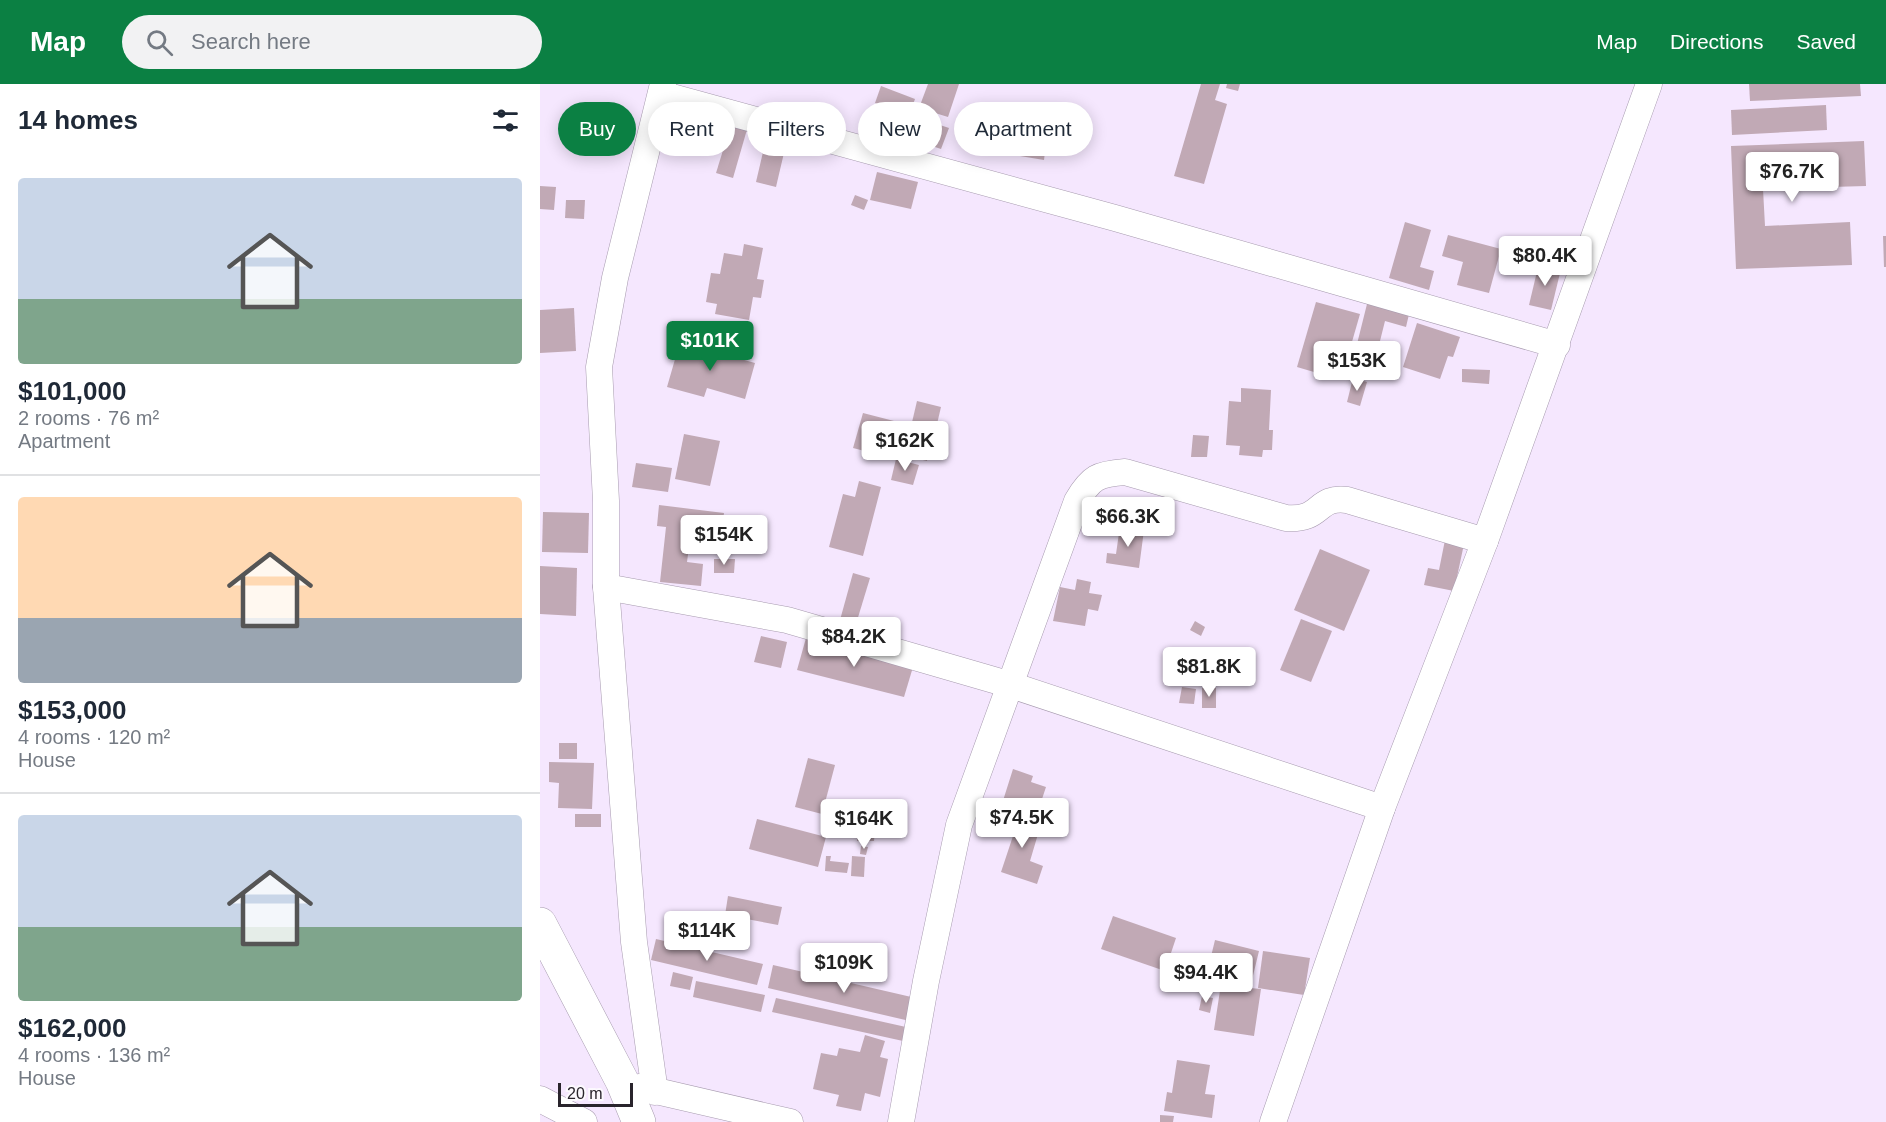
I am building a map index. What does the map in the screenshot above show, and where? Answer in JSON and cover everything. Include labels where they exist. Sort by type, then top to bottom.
[{"type":"street","points":[[1273,1122],[1382,808],[1485,541],[1557,345],[1648,84]]},
{"type":"street","points":[[655,1092],[634,942],[606,587],[606,501],[598,367],[615,278],[662,89],[1557,345]]},
{"type":"street","points":[[901,1122],[926,981],[959,825],[1077,501],[1087,485],[1102,473],[1125,472],[1286,518],[1303,519],[1314,514],[1326,501],[1335,498],[1485,541]]},
{"type":"street","points":[[606,587],[787,620],[1011,685],[1382,808]]},
{"type":"street","points":[[540,924],[622,1081],[639,1122]]},
{"type":"street","points":[[622,1081],[655,1092],[790,1122]]},
{"type":"street","points":[[540,1099],[584,1122]]},
{"type":"building","points":[[928,84],[959,84],[948,117],[942,115],[942,102],[921,102]]},
{"type":"building","points":[[1201,84],[1220,84],[1215,100],[1227,104],[1204,184],[1174,176]]},
{"type":"building","points":[[1227,84],[1240,84],[1238,91],[1226,88]]},
{"type":"building","points":[[1749,84],[1860,84],[1861,96],[1750,101]]},
{"type":"building","points":[[881,86],[915,99],[914,102],[875,102]]},
{"type":"building","points":[[1826,105],[1827,130],[1732,135],[1731,110]]},
{"type":"building","points":[[735,122],[747,126],[733,178],[716,173],[721,156],[735,156]]},
{"type":"building","points":[[942,126],[949,128],[942,146]]},
{"type":"building","points":[[1864,141],[1866,186],[1763,189],[1765,226],[1850,222],[1852,265],[1736,269],[1731,146]]},
{"type":"building","points":[[762,156],[783,156],[776,187],[756,182]]},
{"type":"building","points":[[1020,156],[1045,156],[1044,160]]},
{"type":"building","points":[[877,172],[918,182],[911,209],[870,200]]},
{"type":"building","points":[[540,186],[556,187],[554,210],[540,209]]},
{"type":"building","points":[[855,195],[868,200],[864,210],[851,205]]},
{"type":"building","points":[[566,200],[585,200],[584,219],[565,218]]},
{"type":"building","points":[[1405,222],[1431,230],[1420,267],[1434,271],[1429,290],[1389,278]]},
{"type":"building","points":[[1448,235],[1501,249],[1489,293],[1457,285],[1463,262],[1442,256]]},
{"type":"building","points":[[1883,236],[1886,236],[1886,267],[1884,267]]},
{"type":"building","points":[[744,244],[763,248],[757,279],[764,280],[761,298],[753,297],[749,320],[715,314],[717,304],[706,302],[711,273],[720,274],[724,253],[742,256]]},
{"type":"building","points":[[1539,263],[1561,269],[1551,310],[1529,305]]},
{"type":"building","points":[[1368,300],[1410,310],[1406,327],[1385,321],[1373,369],[1352,364]]},
{"type":"building","points":[[1316,302],[1360,314],[1341,380],[1297,367]]},
{"type":"building","points":[[574,308],[576,351],[540,353],[540,310]]},
{"type":"building","points":[[1417,323],[1460,337],[1453,357],[1448,356],[1440,379],[1403,367]]},
{"type":"building","points":[[680,342],[755,363],[745,399],[707,388],[704,397],[667,387]]},
{"type":"building","points":[[1462,369],[1490,370],[1489,384],[1462,382]]},
{"type":"building","points":[[1353,378],[1367,382],[1360,406],[1347,402]]},
{"type":"building","points":[[1241,388],[1271,390],[1269,430],[1273,430],[1272,450],[1263,450],[1262,457],[1239,455],[1240,446],[1226,445],[1229,401],[1241,402]]},
{"type":"building","points":[[917,401],[941,407],[933,441],[909,435]]},
{"type":"building","points":[[863,413],[894,421],[884,456],[853,448]]},
{"type":"building","points":[[684,434],[720,441],[710,486],[675,479]]},
{"type":"building","points":[[1193,435],[1209,436],[1207,457],[1191,457]]},
{"type":"building","points":[[913,441],[930,445],[927,461],[910,457]]},
{"type":"building","points":[[896,459],[919,465],[913,485],[891,480]]},
{"type":"building","points":[[636,463],[672,468],[668,492],[632,487]]},
{"type":"building","points":[[859,481],[881,487],[863,556],[829,547],[843,494],[855,497]]},
{"type":"building","points":[[659,505],[724,513],[721,535],[691,532],[687,562],[703,564],[701,586],[660,582],[666,527],[657,526]]},
{"type":"building","points":[[1139,505],[1146,505],[1146,523],[1139,523]]},
{"type":"building","points":[[1114,511],[1133,511],[1133,521],[1114,520]]},
{"type":"building","points":[[543,512],[589,513],[588,553],[542,552]]},
{"type":"building","points":[[1120,526],[1144,530],[1139,568],[1106,563],[1107,553],[1116,554]]},
{"type":"building","points":[[1445,540],[1464,544],[1454,591],[1424,585],[1428,568],[1439,570]]},
{"type":"building","points":[[1320,549],[1370,570],[1344,631],[1294,610]]},
{"type":"building","points":[[714,559],[735,559],[734,573],[714,573]]},
{"type":"building","points":[[540,566],[577,568],[576,616],[540,614]]},
{"type":"building","points":[[853,573],[870,578],[856,624],[840,620]]},
{"type":"building","points":[[1077,579],[1091,582],[1089,593],[1102,595],[1098,611],[1088,609],[1085,626],[1053,621],[1060,587],[1075,590]]},
{"type":"building","points":[[1301,619],[1332,631],[1311,682],[1280,670]]},
{"type":"building","points":[[1195,621],[1205,627],[1201,636],[1190,630]]},
{"type":"building","points":[[761,636],[787,642],[781,668],[754,662]]},
{"type":"building","points":[[806,638],[913,667],[904,697],[797,670]]},
{"type":"building","points":[[1189,648],[1204,652],[1196,681],[1181,677]]},
{"type":"building","points":[[1210,649],[1224,652],[1222,664],[1208,662]]},
{"type":"building","points":[[1182,687],[1196,689],[1194,704],[1179,703]]},
{"type":"building","points":[[1202,688],[1216,688],[1216,708],[1202,708]]},
{"type":"building","points":[[559,743],[577,743],[577,759],[559,759]]},
{"type":"building","points":[[808,758],[835,765],[822,814],[795,807]]},
{"type":"building","points":[[549,762],[594,763],[592,809],[558,808],[559,783],[549,782]]},
{"type":"building","points":[[1013,769],[1033,776],[1031,782],[1046,787],[1036,817],[1001,807]]},
{"type":"building","points":[[575,814],[601,814],[601,827],[575,827]]},
{"type":"building","points":[[1008,814],[1041,824],[1030,861],[1043,866],[1037,884],[1001,872],[1013,836],[1002,832]]},
{"type":"building","points":[[757,819],[826,837],[818,867],[749,849]]},
{"type":"building","points":[[858,828],[875,829],[874,841],[857,841]]},
{"type":"building","points":[[861,846],[868,847],[866,855],[860,854]]},
{"type":"building","points":[[826,856],[831,856],[830,861],[849,863],[847,873],[825,871]]},
{"type":"building","points":[[852,856],[865,857],[864,877],[851,876]]},
{"type":"building","points":[[728,896],[782,907],[778,925],[725,915]]},
{"type":"building","points":[[1113,916],[1176,938],[1165,971],[1101,949]]},
{"type":"building","points":[[656,939],[763,964],[757,985],[651,960]]},
{"type":"building","points":[[1215,940],[1259,951],[1250,988],[1261,989],[1254,1036],[1214,1030],[1221,984],[1247,987],[1206,977]]},
{"type":"building","points":[[1263,951],[1310,958],[1304,995],[1258,988]]},
{"type":"building","points":[[773,965],[920,999],[914,1022],[768,988]]},
{"type":"building","points":[[673,972],[693,977],[690,990],[670,986]]},
{"type":"building","points":[[696,981],[765,995],[761,1012],[693,997]]},
{"type":"building","points":[[1202,996],[1213,998],[1210,1013],[1199,1010]]},
{"type":"building","points":[[776,998],[906,1027],[903,1041],[772,1012]]},
{"type":"building","points":[[865,1035],[885,1041],[880,1057],[888,1059],[880,1097],[865,1093],[861,1111],[836,1106],[839,1095],[813,1089],[821,1053],[837,1056],[839,1048],[860,1052]]},
{"type":"building","points":[[1177,1060],[1210,1065],[1205,1094],[1215,1095],[1212,1118],[1164,1111],[1167,1092],[1172,1093]]},
{"type":"building","points":[[1160,1115],[1174,1116],[1173,1122],[1160,1122]]}]
